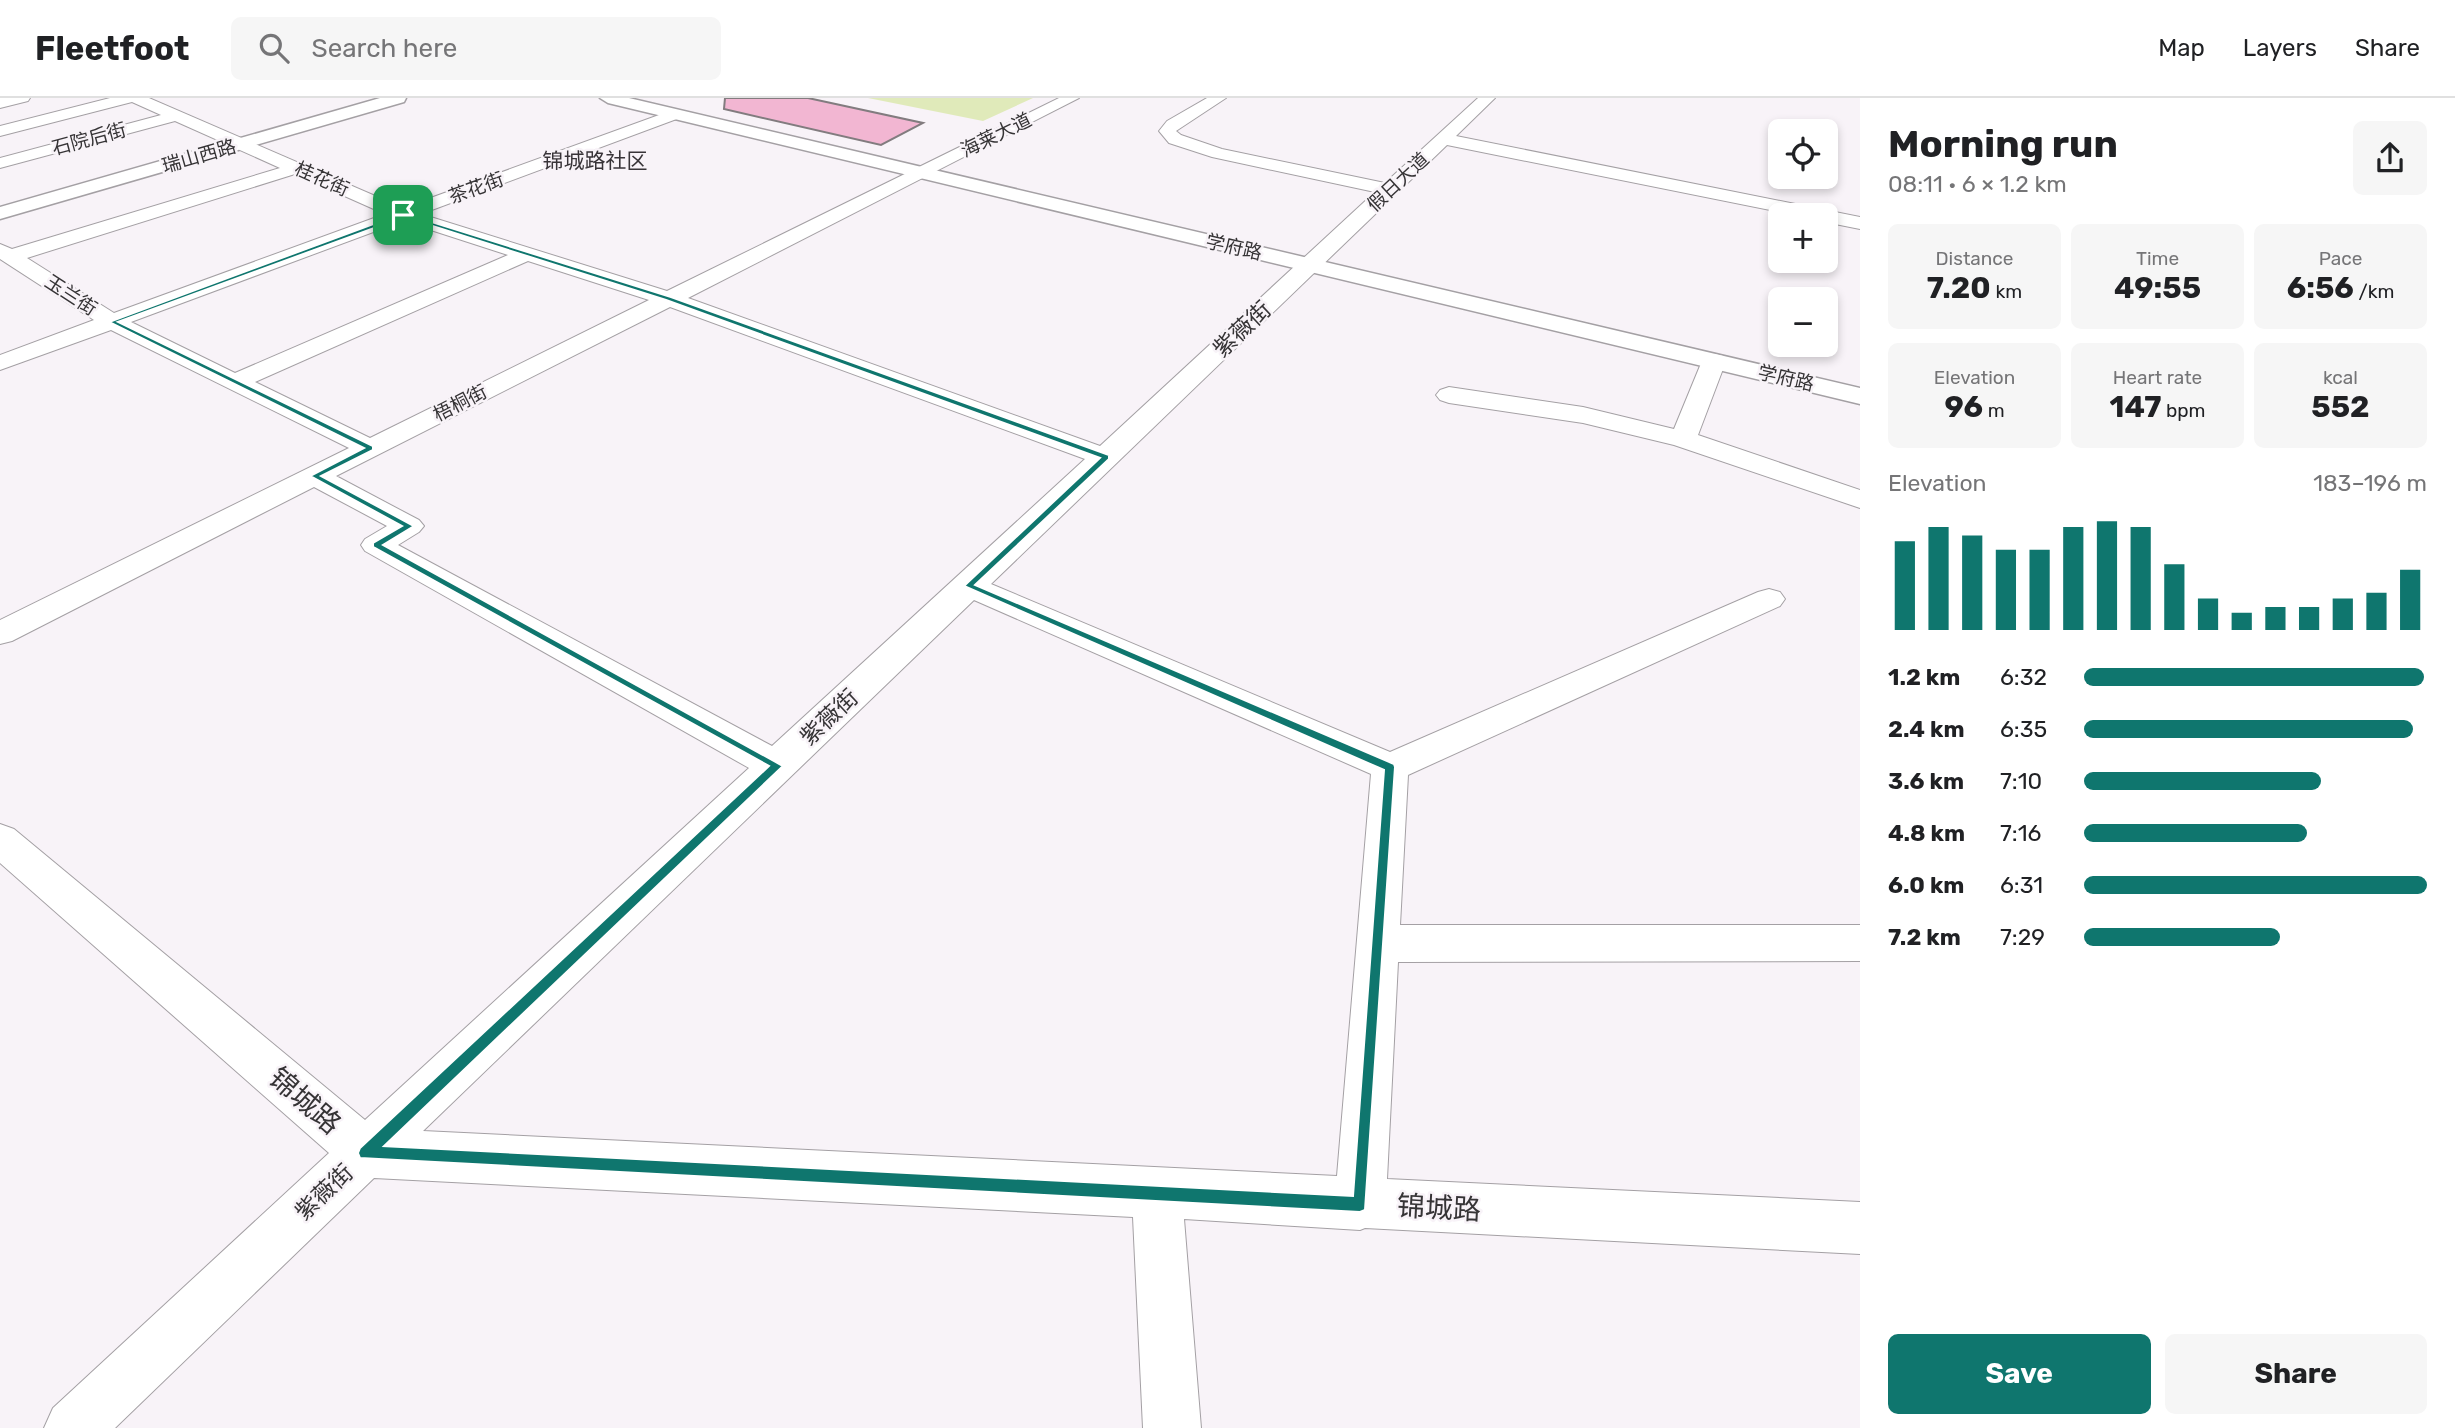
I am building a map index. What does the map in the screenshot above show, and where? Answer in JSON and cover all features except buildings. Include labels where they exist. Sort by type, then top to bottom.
[{"type":"main road","name":"瑞山西路","points":[[0,213],[379,98]]},
{"type":"main road","name":"瑞山西路","points":[[0,206],[398,98]]},
{"type":"main road","name":"学府路","points":[[608,98],[1860,396]]},
{"type":"street","points":[[0,103],[22,98]]},
{"type":"street","points":[[0,131],[129,98]]},
{"type":"street","name":"桂花街","points":[[136,98],[403,215],[669,299],[1106,457]]},
{"type":"street","name":"海莱大道","points":[[920,173],[1071,98]]},
{"type":"street","points":[[1218,98],[1172,125],[1167,131],[1175,139],[1218,153],[1390,190]]},
{"type":"street","name":"假日大道","points":[[1309,265],[1487,98]]},
{"type":"street","name":"茶花街","points":[[0,363],[676,114]]},
{"type":"street","name":"石院后街","points":[[0,163],[178,115]]},
{"type":"street","points":[[1444,139],[1768,204]]},
{"type":"street","points":[[5,253],[297,168]]},
{"type":"street","name":"梧桐街","points":[[0,633],[920,173]]},
{"type":"street","points":[[1838,218],[1860,223]]},
{"type":"street","name":"玉兰街","points":[[5,253],[112,322],[370,448]]},
{"type":"street","points":[[235,382],[529,253]]},
{"type":"street","name":"紫薇街","points":[[73,1428],[1309,265]]},
{"type":"street","points":[[1683,439],[1714,361]]},
{"type":"street","points":[[1449,395],[1583,415],[1683,439],[1860,499]]},
{"type":"street","points":[[314,476],[409,526],[376,545],[777,766]]},
{"type":"street","points":[[969,586],[1390,767],[1769,599]]},
{"type":"street","points":[[0,652],[0,662]]},
{"type":"street","points":[[1360,1205],[1390,767]]},
{"type":"street","name":"锦城路","points":[[0,840],[366,1153],[1157,1195],[1860,1228]]},
{"type":"street","points":[[1377,944],[1860,943]]},
{"type":"street","points":[[1157,1195],[1172,1428]]},
{"type":"green space","points":[[868,98],[1033,98],[983,121]]},
{"type":"district","name":"锦城路社区","points":[[595,160]]},
{"type":"route","points":[[403,215],[669,299],[1106,457],[969,586],[1390,767],[1360,1205],[366,1153],[777,766],[376,545],[409,526],[314,476],[370,448],[112,322],[403,215]]}]
